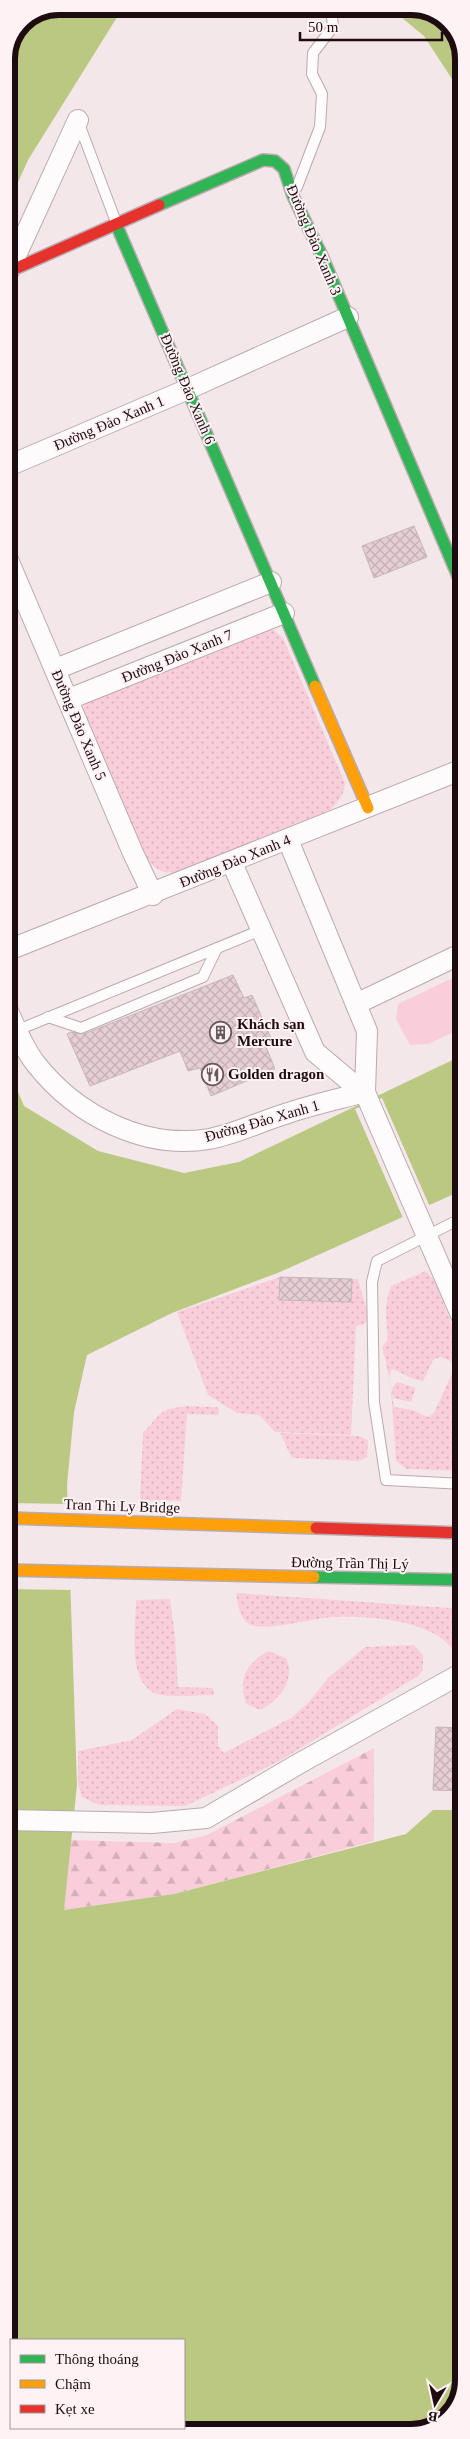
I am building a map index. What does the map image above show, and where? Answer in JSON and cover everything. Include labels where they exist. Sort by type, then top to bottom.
[{"type":"street","name":"Đường Đảo Xanh 6","points":[[15,259],[78,120]]},
{"type":"street","name":"Đường Đảo Xanh 3","points":[[15,271],[116,224],[263,160],[275,161],[284,169],[293,196],[348,317],[455,569]]},
{"type":"street","name":"Đường Đảo Xanh 6","points":[[116,224],[368,808]]},
{"type":"street","name":"Đường Đảo Xanh 1","points":[[15,463],[188,389],[348,317]]},
{"type":"street","name":"Đường Đảo Xanh 5","points":[[15,576],[133,853],[153,895]]},
{"type":"street","points":[[56,669],[271,582]]},
{"type":"street","name":"Đường Đảo Xanh 7","points":[[69,699],[284,613]]},
{"type":"street","name":"Đường Đảo Xanh 4","points":[[15,948],[153,895],[455,772]]},
{"type":"street","points":[[288,840],[367,1031],[367,1097],[455,1302]]},
{"type":"street","points":[[232,863],[315,1052],[367,1097]]},
{"type":"street","points":[[356,1004],[455,957]]},
{"type":"street","name":"Đường Đảo Xanh 1","points":[[15,1024],[35,1063],[61,1091],[77,1104],[112,1125],[147,1136],[187,1140],[208,1139],[248,1129],[285,1114],[367,1097]]},
{"type":"street","name":"Tran Thi Ly Bridge","points":[[15,1518],[237,1524],[455,1533]]},
{"type":"street","name":"Đường Trần Thị Lý","points":[[15,1570],[455,1580]]},
{"type":"street","points":[[15,1820],[152,1823],[206,1818],[300,1763],[455,1677]]},
{"type":"lane","points":[[293,196],[320,127],[322,94],[312,74],[313,53],[333,27],[332,15]]},
{"type":"lane","name":"Đường Đảo Xanh 6","points":[[78,120],[116,224]]},
{"type":"lane","points":[[18,1030],[262,930]]},
{"type":"lane","points":[[48,1018],[81,1028],[203,977],[217,948]]},
{"type":"lane","points":[[455,1222],[377,1261],[372,1282],[374,1402],[386,1480],[455,1484]]},
{"type":"green space","points":[[266,624],[283,638],[345,783],[342,794],[330,810],[177,872],[159,870],[146,857],[82,710],[89,697]]},
{"type":"green space","points":[[455,977],[455,1032],[428,1044],[410,1045],[396,1019],[398,1004]]},
{"type":"green space","points":[[426,1271],[435,1281],[455,1333],[455,1471],[407,1469],[396,1461],[390,1389],[382,1347],[388,1339],[386,1305],[391,1286]],"holes":[[[440,1357],[451,1361],[454,1369],[434,1413],[428,1417],[412,1410],[394,1407],[389,1377],[392,1369],[411,1378],[423,1381],[433,1360]]]},
{"type":"green space","points":[[280,1277],[358,1279],[369,1318],[364,1324],[356,1326],[351,1435],[275,1432],[259,1415],[237,1413],[208,1395],[177,1312]]},
{"type":"green space","points":[[397,1382],[416,1388],[411,1402],[393,1398],[392,1388]]},
{"type":"green space","points":[[186,1406],[217,1407],[219,1410],[218,1415],[187,1414],[181,1501],[140,1500],[143,1433],[160,1414],[168,1409]]},
{"type":"green space","points":[[280,1433],[359,1436],[368,1440],[367,1457],[359,1461],[292,1458]]},
{"type":"green space","points":[[236,1593],[455,1608],[455,1650],[441,1638],[422,1628],[385,1619],[335,1617],[266,1627],[249,1624],[243,1618]]},
{"type":"green space","points":[[170,1599],[175,1636],[178,1687],[213,1688],[214,1695],[173,1696],[157,1694],[144,1685],[139,1675],[134,1636],[136,1600]]},
{"type":"green space","points":[[414,1645],[423,1655],[423,1670],[418,1676],[278,1762],[185,1806],[99,1805],[82,1797],[78,1784],[78,1751],[132,1740],[177,1709],[205,1714],[218,1726],[218,1746],[224,1753],[291,1718],[308,1703],[328,1678],[365,1647]]},
{"type":"green space","points":[[268,1651],[286,1658],[289,1674],[284,1689],[273,1701],[260,1710],[246,1704],[243,1687],[249,1667]]},
{"type":"green space","points":[[374,1748],[374,1841],[174,1894],[64,1910],[70,1840],[174,1843],[207,1835]]},
{"type":"shaded area","points":[[118,15],[28,160],[15,189],[15,59],[18,42],[22,35],[35,22],[50,16]]},
{"type":"shaded area","points":[[399,15],[414,15],[428,18],[446,32],[455,53],[455,84],[424,36]]},
{"type":"shaded area","points":[[455,1059],[455,1194],[280,1272],[172,1313],[87,1355],[74,1412],[67,1485],[77,1785],[64,1910],[174,1894],[406,1834],[433,1810],[455,1810],[455,2380],[452,2397],[444,2409],[438,2415],[417,2424],[185,2424],[185,2339],[15,2339],[15,1084],[24,1106],[98,1151],[184,1173],[239,1162]]},
{"type":"pier","points":[[382,1098],[430,1207],[403,1218],[355,1109]]},
{"type":"pier","points":[[15,1503],[70,1504],[74,1590],[15,1589]]},
{"type":"building","points":[[414,526],[427,557],[374,578],[362,546]]},
{"type":"building","name":"Khách sạn Mercure","points":[[233,975],[244,998],[252,995],[271,1038],[264,1042],[275,1069],[211,1096],[200,1068],[188,1071],[180,1051],[90,1086],[67,1034],[71,1032],[84,1034]]},
{"type":"building","points":[[280,1277],[352,1279],[351,1302],[279,1300]]},
{"type":"building","points":[[436,1727],[455,1728],[455,1791],[433,1790]]},
{"type":"traffic: fast","points":[[159,205],[263,160],[275,161],[284,169],[293,196],[322,256],[455,569]]},
{"type":"traffic: fast","points":[[116,224],[315,686]]},
{"type":"traffic: fast","points":[[314,1577],[455,1580]]},
{"type":"traffic: slow","points":[[315,686],[368,808]]},
{"type":"traffic: slow","points":[[15,1518],[316,1528]]},
{"type":"traffic: slow","points":[[15,1570],[314,1577]]},
{"type":"traffic: jam","points":[[15,269],[159,205]]},
{"type":"traffic: jam","points":[[316,1528],[455,1533]]},
{"type":"place","name":"Khách sạn Mercure","points":[[221,1033]]},
{"type":"place","name":"Golden dragon","points":[[212,1074]]}]
